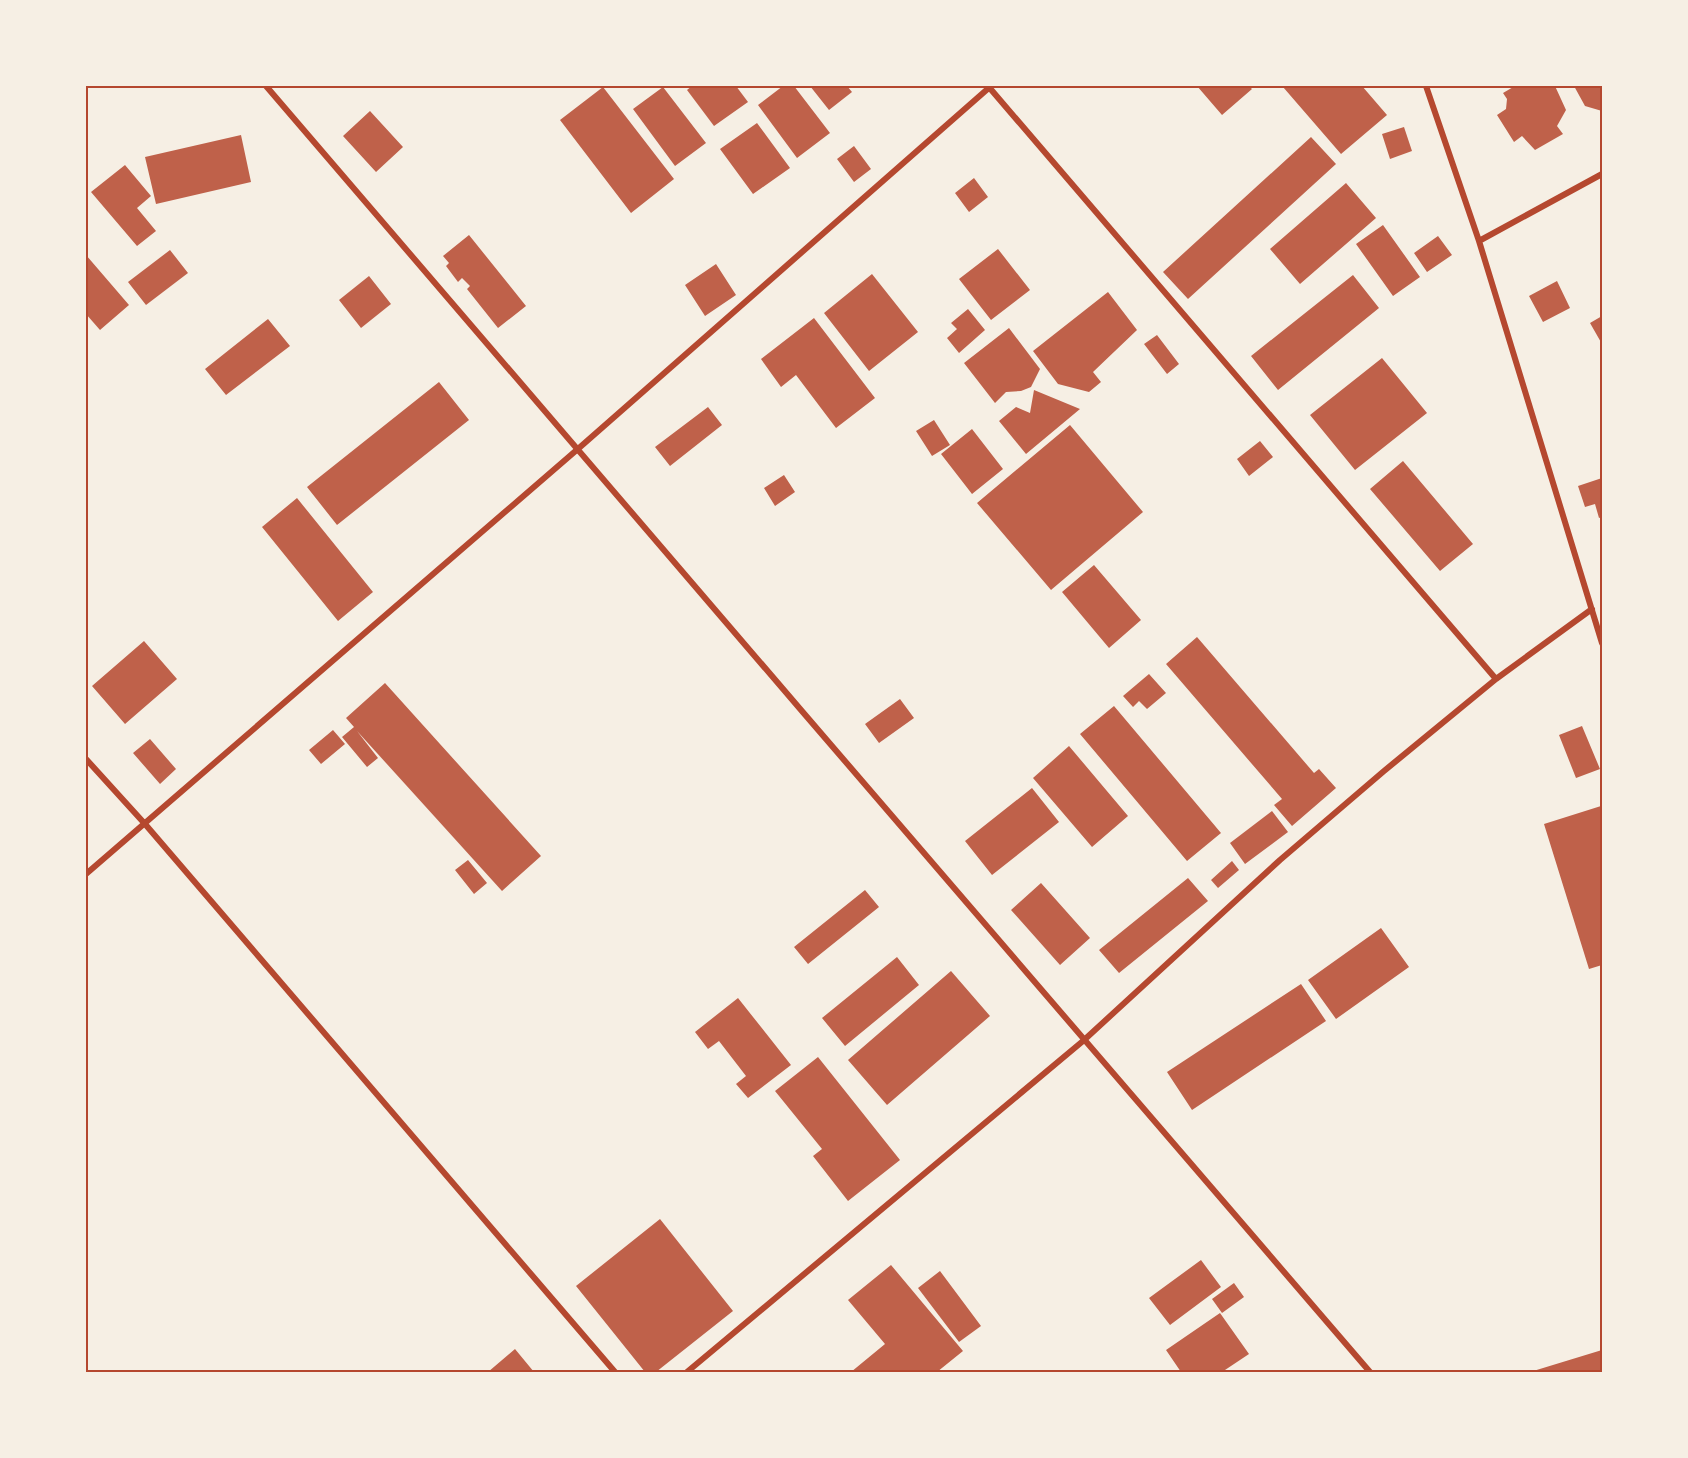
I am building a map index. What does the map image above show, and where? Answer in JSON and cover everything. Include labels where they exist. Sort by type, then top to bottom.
[{"type":"street","points":[[266,86],[579,448],[1083,1041],[1370,1372]]},
{"type":"street","points":[[86,874],[579,448],[990,86],[1496,679]]},
{"type":"street","points":[[1426,86],[1479,242],[1602,643]]},
{"type":"street","points":[[1479,242],[1602,174]]},
{"type":"street","points":[[687,1372],[1083,1041],[1280,860],[1384,771],[1496,679],[1592,609]]},
{"type":"street","points":[[86,759],[146,824],[615,1372]]},
{"type":"building","points":[[692,86],[736,86],[748,102],[714,126],[687,90]]},
{"type":"building","points":[[783,86],[794,86],[830,133],[797,158],[758,105]]},
{"type":"building","points":[[810,86],[847,86],[852,92],[829,110]]},
{"type":"building","points":[[1197,86],[1249,86],[1252,89],[1222,115]]},
{"type":"building","points":[[1362,86],[1387,115],[1341,154],[1283,87]]},
{"type":"building","points":[[1515,86],[1555,86],[1566,110],[1557,126],[1563,134],[1535,150],[1522,136],[1514,142],[1497,115],[1506,109],[1507,99],[1503,93]]},
{"type":"building","points":[[1574,86],[1602,86],[1602,111],[1585,106]]},
{"type":"building","points":[[603,87],[674,179],[631,213],[560,120]]},
{"type":"building","points":[[663,87],[706,143],[675,166],[633,109]]},
{"type":"building","points":[[370,111],[403,147],[376,172],[343,136]]},
{"type":"building","points":[[757,123],[790,168],[753,194],[720,149]]},
{"type":"building","points":[[1404,127],[1412,151],[1390,159],[1382,134]]},
{"type":"building","points":[[241,135],[251,182],[156,204],[145,157]]},
{"type":"building","points":[[1311,137],[1336,164],[1188,299],[1163,272]]},
{"type":"building","points":[[854,146],[871,169],[854,182],[837,159]]},
{"type":"building","points":[[125,165],[151,196],[137,208],[156,231],[137,246],[91,192]]},
{"type":"building","points":[[974,178],[988,197],[969,212],[955,193]]},
{"type":"building","points":[[1346,183],[1376,218],[1300,284],[1270,249]]},
{"type":"building","points":[[1383,225],[1420,277],[1393,296],[1356,244]]},
{"type":"building","points":[[469,235],[526,306],[498,328],[467,289],[470,286],[462,278],[458,282],[446,266],[449,263],[443,256]]},
{"type":"building","points":[[1438,236],[1452,255],[1427,272],[1414,253]]},
{"type":"building","points":[[998,249],[1030,290],[991,320],[959,279]]},
{"type":"building","points":[[170,250],[188,273],[146,305],[128,282]]},
{"type":"building","points":[[86,255],[129,305],[100,330],[86,314]]},
{"type":"building","points":[[716,264],[736,295],[705,316],[685,285]]},
{"type":"building","points":[[872,274],[918,332],[869,371],[824,313]]},
{"type":"building","points":[[1353,275],[1379,308],[1278,390],[1251,356]]},
{"type":"building","points":[[369,276],[391,304],[361,328],[339,300]]},
{"type":"building","points":[[1557,281],[1570,308],[1543,322],[1529,296]]},
{"type":"building","points":[[1108,292],[1137,330],[1093,372],[1101,382],[1089,392],[1058,384],[1033,351]]},
{"type":"building","points":[[968,309],[985,330],[959,353],[947,338],[957,329],[951,323]]},
{"type":"building","points":[[1602,316],[1602,344],[1590,323]]},
{"type":"building","points":[[814,318],[875,398],[836,428],[796,375],[781,387],[761,359]]},
{"type":"building","points":[[268,319],[290,346],[226,395],[205,369]]},
{"type":"building","points":[[1009,328],[1040,369],[1031,387],[1021,391],[1006,392],[995,403],[964,363]]},
{"type":"building","points":[[1157,335],[1179,364],[1167,374],[1144,344]]},
{"type":"building","points":[[1382,358],[1427,413],[1355,470],[1310,415]]},
{"type":"building","points":[[439,382],[469,420],[337,525],[307,487]]},
{"type":"building","points":[[1034,390],[1080,409],[1026,454],[999,421],[1016,407],[1030,413]]},
{"type":"building","points":[[708,407],[722,425],[670,466],[655,447]]},
{"type":"building","points":[[934,420],[950,445],[932,456],[916,431]]},
{"type":"building","points":[[1070,425],[1143,512],[1051,590],[977,503]]},
{"type":"building","points":[[972,429],[1003,469],[972,494],[941,454]]},
{"type":"building","points":[[1260,441],[1273,457],[1249,476],[1237,459]]},
{"type":"building","points":[[1403,461],[1473,544],[1440,571],[1370,489]]},
{"type":"building","points":[[784,475],[795,492],[775,506],[764,488]]},
{"type":"building","points":[[1602,478],[1602,517],[1599,518],[1595,504],[1585,507],[1578,486]]},
{"type":"building","points":[[297,498],[373,592],[338,621],[262,527]]},
{"type":"building","points":[[1094,565],[1141,620],[1109,648],[1062,592]]},
{"type":"building","points":[[1197,637],[1314,773],[1319,769],[1336,788],[1292,826],[1274,805],[1282,799],[1166,664]]},
{"type":"building","points":[[144,641],[177,679],[125,724],[92,686]]},
{"type":"building","points":[[1149,674],[1166,693],[1147,709],[1139,701],[1133,707],[1123,696]]},
{"type":"building","points":[[385,683],[541,856],[502,891],[357,731],[378,758],[367,767],[342,737],[354,727],[346,718]]},
{"type":"building","points":[[900,699],[914,718],[879,743],[865,724]]},
{"type":"building","points":[[1114,706],[1221,833],[1187,861],[1080,734]]},
{"type":"building","points":[[1582,726],[1600,769],[1576,778],[1559,735]]},
{"type":"building","points":[[333,730],[345,744],[321,764],[309,750]]},
{"type":"building","points":[[150,739],[176,769],[160,784],[133,753]]},
{"type":"building","points":[[1069,746],[1128,816],[1092,847],[1033,778]]},
{"type":"building","points":[[1032,788],[1059,822],[992,875],[965,841]]},
{"type":"building","points":[[1601,806],[1602,965],[1589,969],[1544,824]]},
{"type":"building","points":[[1272,811],[1288,832],[1245,864],[1230,843]]},
{"type":"building","points":[[468,860],[487,883],[474,894],[455,870]]},
{"type":"building","points":[[1232,861],[1239,870],[1218,888],[1211,880]]},
{"type":"building","points":[[1188,878],[1208,901],[1119,973],[1099,950]]},
{"type":"building","points":[[1041,883],[1090,938],[1060,965],[1011,910]]},
{"type":"building","points":[[865,890],[879,907],[808,964],[794,947]]},
{"type":"building","points":[[1381,928],[1409,967],[1336,1019],[1308,980]]},
{"type":"building","points":[[897,957],[919,985],[845,1046],[822,1018]]},
{"type":"building","points":[[951,971],[990,1016],[887,1105],[848,1060]]},
{"type":"building","points":[[1301,984],[1326,1021],[1192,1110],[1167,1072]]},
{"type":"building","points":[[738,998],[791,1065],[748,1098],[736,1084],[746,1076],[719,1041],[708,1049],[695,1032]]},
{"type":"building","points":[[818,1057],[900,1160],[848,1201],[813,1156],[822,1149],[775,1091]]},
{"type":"building","points":[[660,1219],[733,1311],[656,1372],[645,1372],[576,1286]]},
{"type":"building","points":[[1201,1260],[1221,1287],[1170,1325],[1149,1298]]},
{"type":"building","points":[[891,1265],[963,1351],[937,1372],[851,1372],[885,1344],[848,1300]]},
{"type":"building","points":[[940,1271],[981,1326],[959,1342],[918,1288]]},
{"type":"building","points":[[1234,1283],[1244,1297],[1222,1313],[1212,1299]]},
{"type":"building","points":[[1220,1313],[1249,1354],[1222,1372],[1181,1372],[1166,1350]]},
{"type":"building","points":[[515,1349],[534,1372],[488,1372]]},
{"type":"building","points":[[1602,1350],[1602,1372],[1530,1372]]}]
